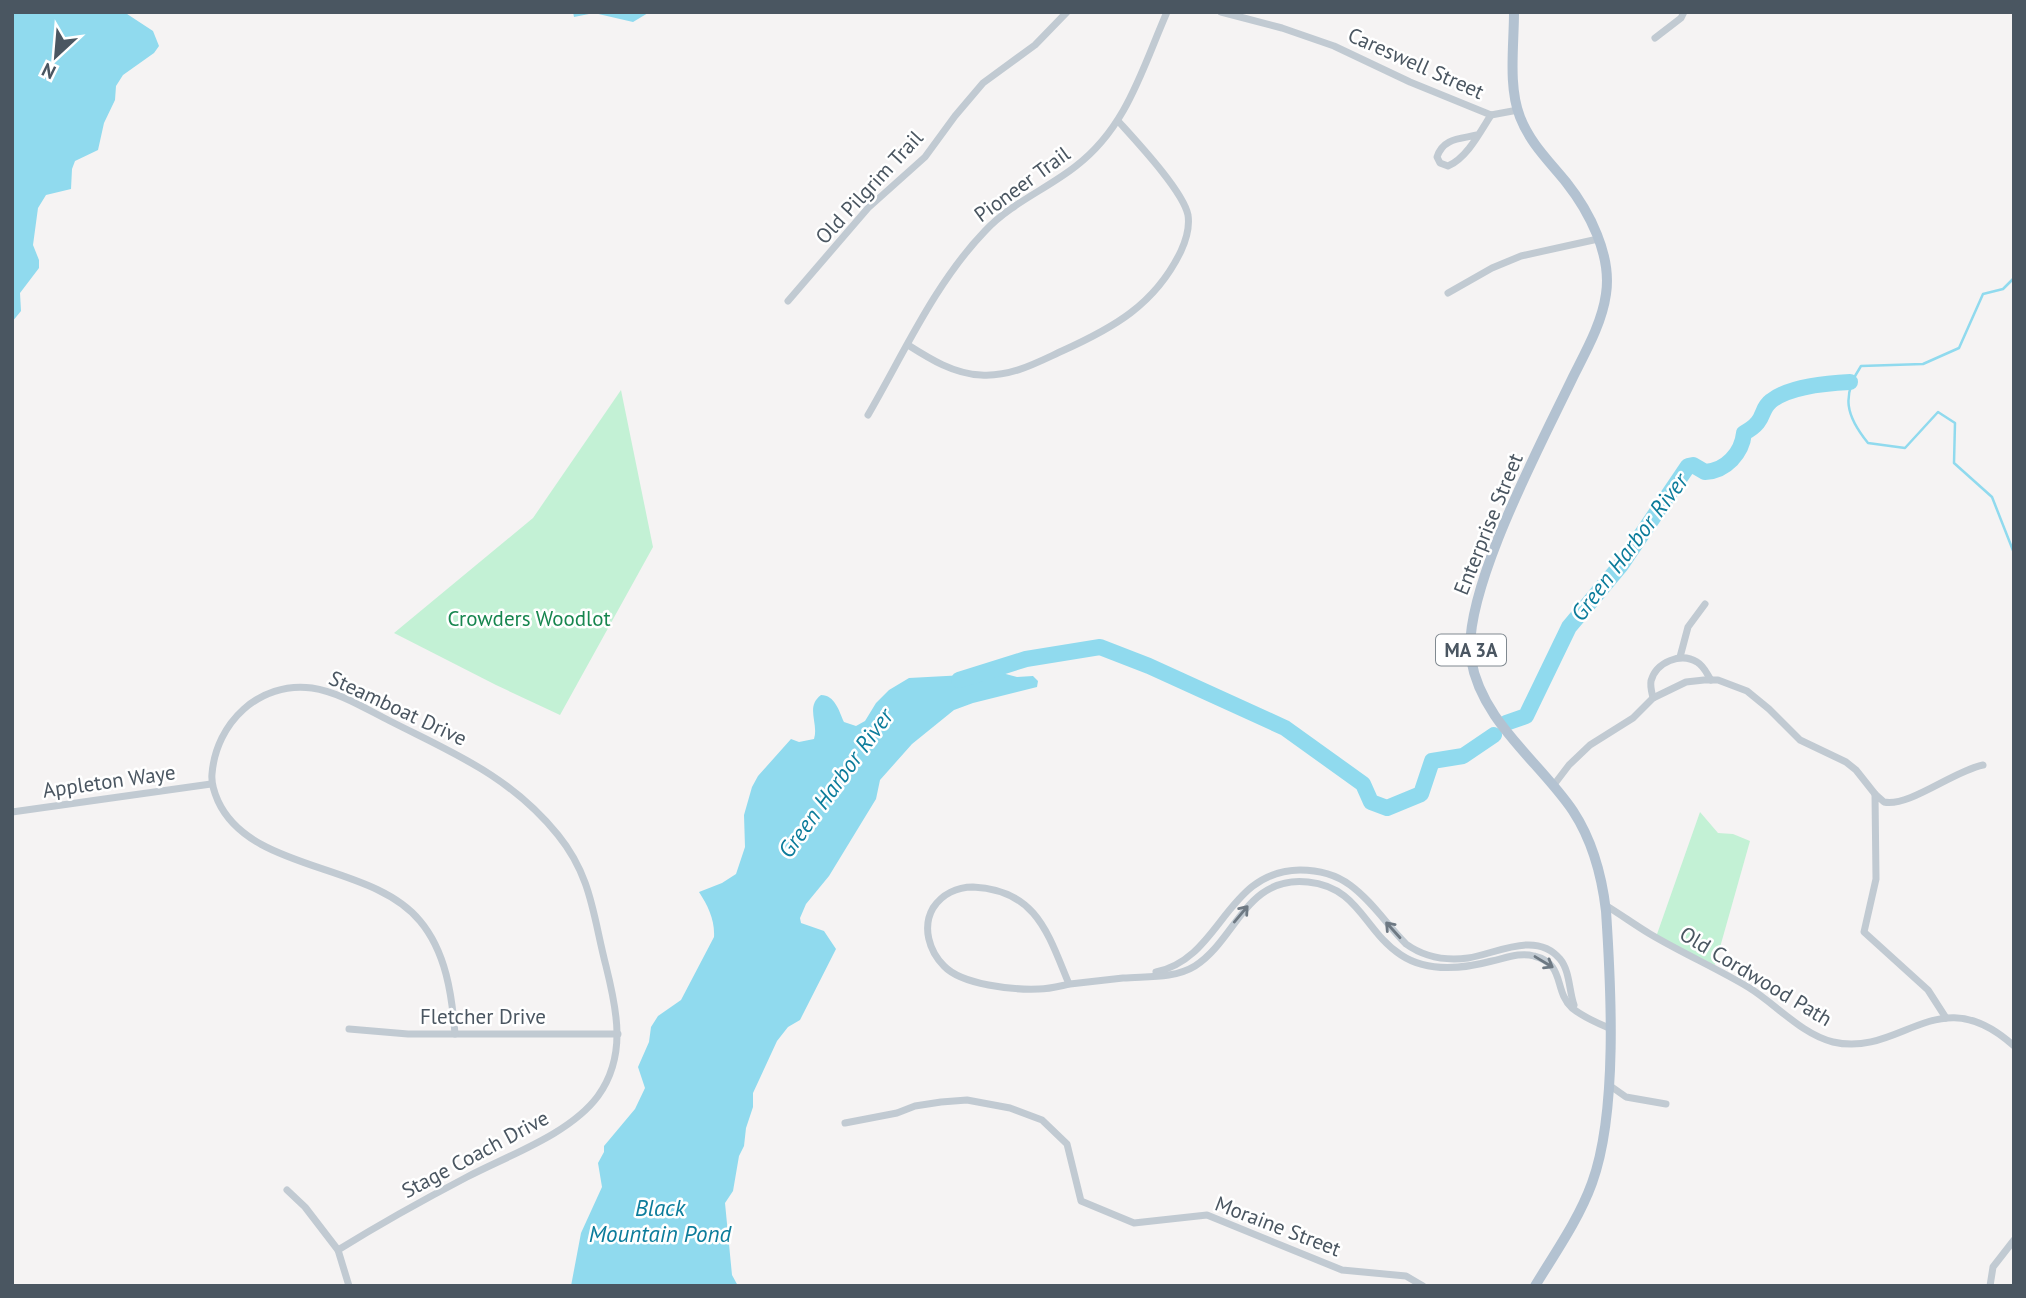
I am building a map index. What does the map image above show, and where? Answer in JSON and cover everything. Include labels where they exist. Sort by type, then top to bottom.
[{"type":"main road","name":"Enterprise Street","points":[[1514,12],[1514,88],[1518,110],[1536,147],[1581,203],[1598,239],[1607,282],[1599,320],[1508,519],[1480,593],[1471,631],[1472,663],[1486,699],[1508,733],[1553,786],[1581,825],[1599,874],[1605,905],[1609,1028],[1608,1085],[1602,1146],[1593,1182],[1535,1286]]},
{"type":"street","name":"Old Pilgrim Trail","points":[[788,301],[868,208],[925,156],[983,83],[1035,45],[1067,12]]},
{"type":"street","name":"Pioneer Trail","points":[[868,415],[944,281],[987,228],[1035,192],[1075,168],[1119,122],[1167,12]]},
{"type":"street","name":"Careswell Street","points":[[1221,12],[1282,28],[1334,46],[1410,82],[1491,115],[1518,110]]},
{"type":"street","points":[[1655,38],[1681,18],[1684,12]]},
{"type":"street","points":[[1477,135],[1447,141],[1440,147],[1437,157],[1440,163],[1448,166],[1457,162],[1477,135],[1491,115]]},
{"type":"street","points":[[908,345],[935,362],[957,370],[981,375],[998,374],[1033,365],[1094,337],[1123,320],[1147,299],[1163,281],[1180,253],[1188,232],[1188,214],[1176,192],[1119,122]]},
{"type":"street","points":[[1448,293],[1492,268],[1521,256],[1598,239]]},
{"type":"street","points":[[1680,657],[1688,627],[1705,604]]},
{"type":"street","points":[[1653,698],[1651,682],[1654,675],[1664,664],[1680,657],[1698,662],[1711,680]]},
{"type":"street","points":[[1553,786],[1569,765],[1590,745],[1633,718],[1653,698],[1686,682],[1711,680],[1747,691],[1800,740],[1846,762],[1884,802],[1896,803],[1958,772],[1983,765]]},
{"type":"street","name":"Steamboat Drive","points":[[211,784],[213,759],[223,733],[243,709],[263,695],[286,687],[326,691],[496,776],[543,818],[578,864],[589,892],[617,1011],[618,1034]]},
{"type":"street","points":[[211,784],[225,815],[251,838],[267,847],[364,885],[390,897],[412,912],[428,932],[444,966],[455,1034]]},
{"type":"street","name":"Appleton Waye","points":[[12,811],[211,784]]},
{"type":"street","points":[[1875,794],[1876,878],[1864,932],[1928,989],[1946,1018]]},
{"type":"street","points":[[1124,978],[1167,969],[1187,960],[1250,887],[1266,877],[1305,870],[1325,873],[1351,885],[1392,930],[1416,951],[1446,959],[1536,956],[1556,970],[1571,1007],[1609,1028]]},
{"type":"street","points":[[1283,872],[1285,884]]},
{"type":"street","points":[[1069,984],[1042,922],[1027,905],[1014,897],[986,888],[959,889],[947,894],[932,910],[927,933],[931,946],[944,967],[954,975],[1012,988],[1040,989],[1174,974],[1193,967],[1214,948],[1254,900],[1271,888],[1306,881],[1319,883],[1339,891],[1361,910],[1389,945],[1410,960],[1433,968],[1466,967],[1515,946],[1540,946],[1557,956],[1566,973],[1573,1004],[1580,1013]]},
{"type":"street","points":[[1361,910],[1369,903]]},
{"type":"street","name":"Old Cordwood Path","points":[[1605,905],[1650,934],[1749,988],[1824,1039],[1849,1044],[1863,1042],[1883,1038],[1927,1021],[1946,1018],[1974,1021],[1988,1026],[2014,1046]]},
{"type":"street","points":[[1207,939],[1214,948]]},
{"type":"street","points":[[1515,946],[1516,955]]},
{"type":"street","points":[[1410,960],[1416,951]]},
{"type":"street","name":"Fletcher Drive","points":[[349,1029],[455,1034],[618,1034]]},
{"type":"street","name":"Stage Coach Drive","points":[[338,1251],[383,1222],[545,1138],[582,1114],[607,1082],[618,1034]]},
{"type":"street","points":[[1608,1085],[1626,1097],[1666,1104]]},
{"type":"street","name":"Moraine Street","points":[[845,1123],[941,1102],[967,1100],[1010,1108],[1042,1120],[1067,1144],[1081,1200],[1134,1223],[1207,1215],[1342,1270],[1406,1276],[1423,1286]]},
{"type":"street","points":[[286,1190],[304,1207],[338,1251],[349,1286]]},
{"type":"street","points":[[1990,1286],[1990,1275],[1997,1259],[2014,1240]]},
{"type":"green space","name":"Crowders Woodlot","points":[[621,390],[653,547],[560,715],[394,633],[533,518]]},
{"type":"green space","points":[[1700,812],[1718,833],[1733,834],[1750,841],[1715,965],[1656,937]]},
{"type":"water","points":[[12,12],[124,12],[153,31],[159,46],[154,53],[123,75],[116,86],[115,100],[104,123],[98,150],[75,161],[71,189],[46,195],[38,208],[33,245],[39,268],[20,293],[21,311],[12,322]]},
{"type":"water","points":[[573,12],[670,12],[648,13],[633,22],[594,13],[574,17]]},
{"type":"water","name":"Black Mountain Pond","points":[[1002,673],[1017,677],[1033,676],[1038,681],[1037,687],[954,710],[912,744],[880,780],[876,799],[829,876],[806,904],[800,918],[801,923],[824,931],[836,949],[800,1020],[788,1027],[777,1041],[753,1093],[753,1107],[739,1156],[733,1191],[725,1203],[732,1275],[738,1286],[571,1286],[581,1233],[602,1187],[598,1163],[604,1146],[635,1109],[645,1088],[638,1067],[649,1042],[651,1027],[658,1016],[681,1000],[714,937],[710,913],[699,892],[736,874],[745,847],[744,815],[758,776],[791,739],[799,742],[814,739],[813,710],[821,695],[833,701],[844,722],[856,726],[865,721],[876,703],[889,690],[909,678]]},
{"type":"waterway","points":[[2014,278],[2003,289],[1983,294],[1959,348],[1923,364],[1861,366],[1849,396],[1851,415],[1868,443],[1905,448],[1938,412],[1955,423],[1954,463],[1992,497],[2014,553]]},
{"type":"waterway","name":"Green Harbor River","points":[[1506,723],[1526,716],[1569,627],[1621,565],[1688,466],[1693,465],[1705,472],[1713,471],[1732,460],[1744,433],[1756,424],[1767,404],[1779,396],[1809,386],[1850,382]]},
{"type":"waterway","name":"Green Harbor River","points":[[959,680],[1026,659],[1100,647],[1149,666],[1285,728],[1363,784],[1371,802],[1387,808],[1421,794],[1432,761],[1463,756],[1494,735]]}]
